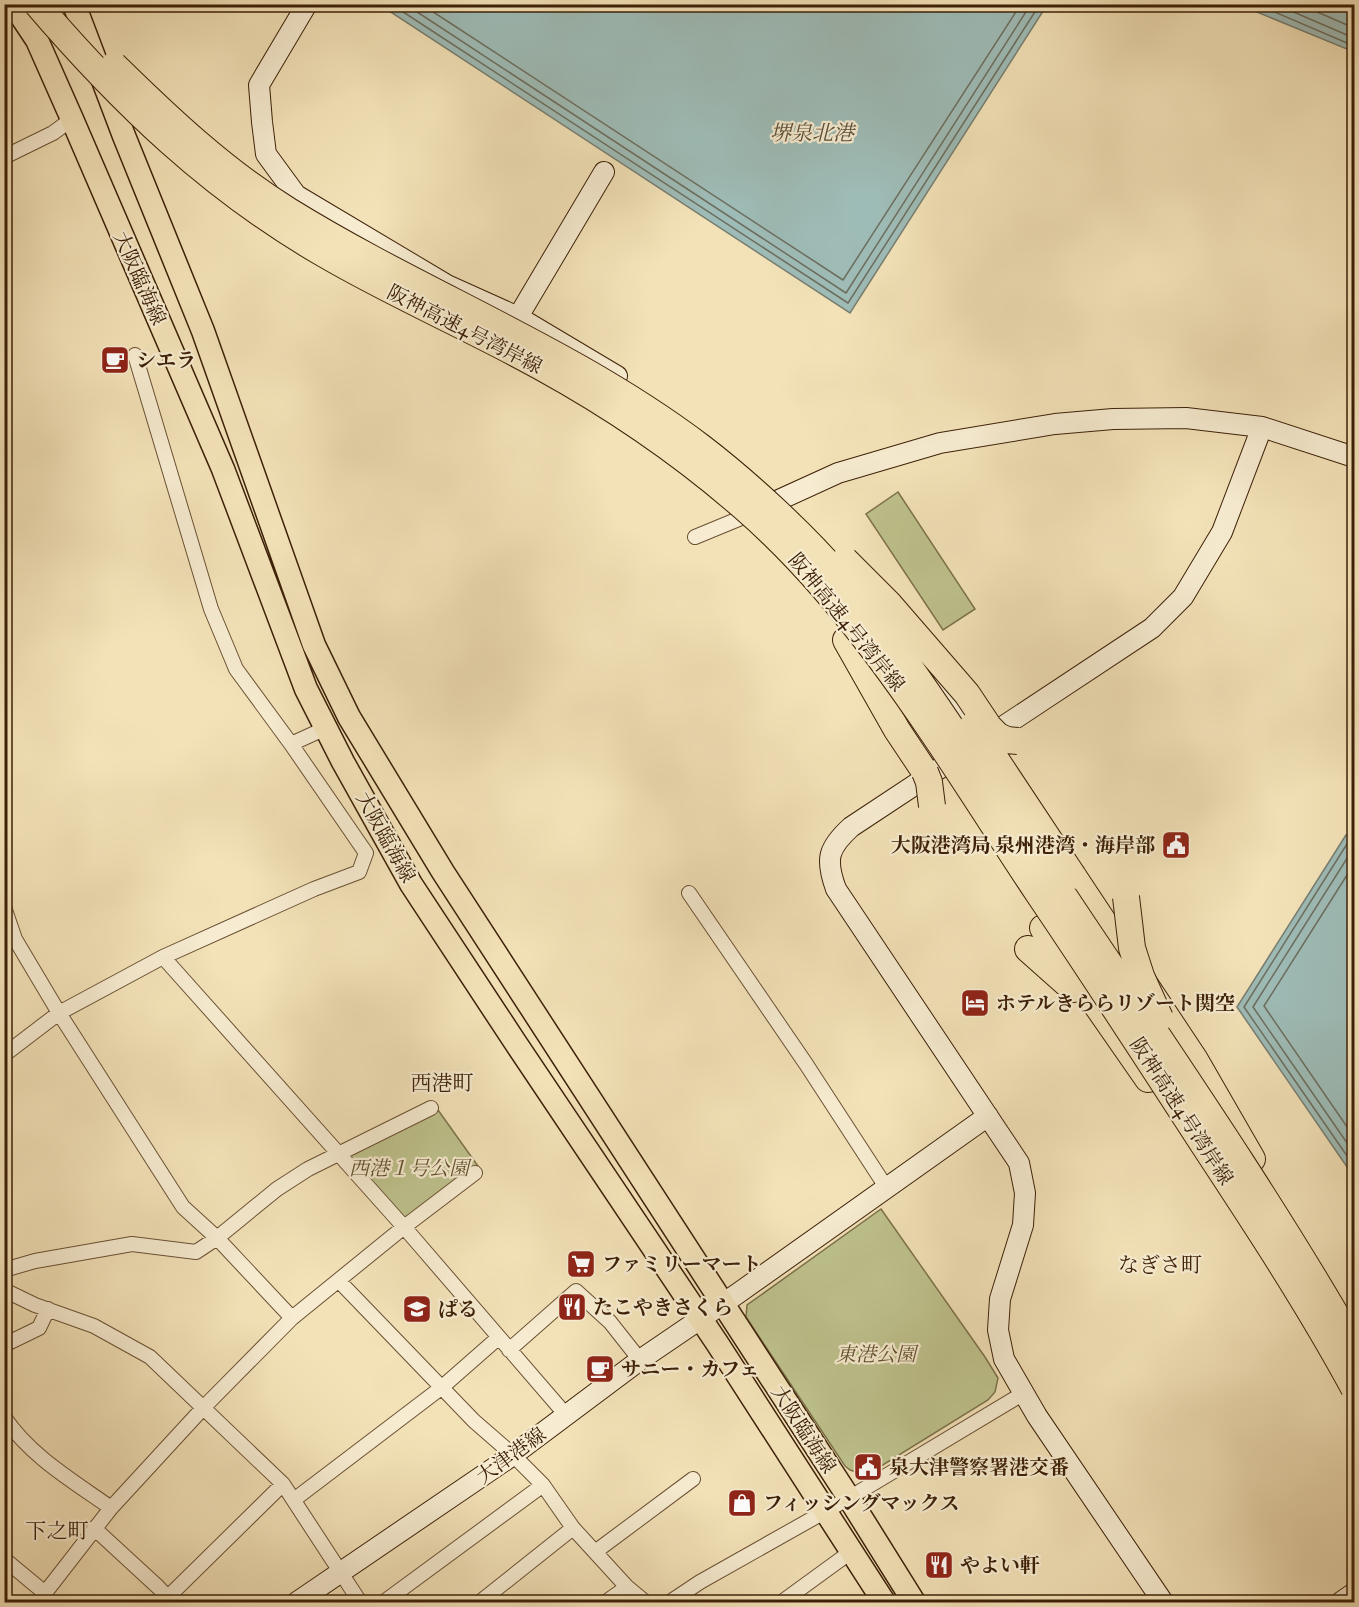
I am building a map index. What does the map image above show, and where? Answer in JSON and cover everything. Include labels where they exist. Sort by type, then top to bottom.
[{"type":"highway","name":"阪神高速4号湾岸線","points":[[60,4],[119,69],[191,137],[233,172],[286,209],[380,263],[490,318],[580,367],[653,412],[741,505],[826,589],[863,636],[942,750],[1236,1194],[1305,1301],[1354,1388]]},
{"type":"highway","name":"阪神高速4号湾岸線","points":[[25,6],[150,125],[224,188],[272,222],[376,283],[539,366],[697,457],[800,535],[839,575],[881,627],[959,739],[1201,1102],[1287,1235],[1354,1346]]},
{"type":"highway","points":[[697,457],[774,498],[815,532],[888,604],[967,694],[989,727],[1007,740],[1018,741]]},
{"type":"highway","points":[[697,457],[781,550],[815,593],[1155,1089]]},
{"type":"highway","points":[[888,604],[945,683],[1190,1051],[1263,1178]]},
{"type":"highway","points":[[846,640],[897,730],[926,772],[932,806]]},
{"type":"highway","points":[[1126,897],[1132,948],[1154,1007],[1193,1082],[1264,1194],[1287,1235]]},
{"type":"highway","points":[[1028,949],[1082,997],[1236,1194]]},
{"type":"main road","name":"大阪臨海線","points":[[74,4],[124,136],[203,331],[314,645],[349,717],[443,872],[914,1602]]},
{"type":"main road","name":"大阪臨海線","points":[[25,6],[37,40],[223,469],[306,690],[326,728],[411,884],[700,1318],[885,1602]]},
{"type":"street","points":[[307,4],[260,85],[266,154],[296,195],[447,285],[518,317],[664,406],[721,448],[780,498],[840,560],[882,608],[978,744],[1263,1178],[1354,1330]]},
{"type":"street","points":[[4,157],[53,133],[72,119]]},
{"type":"street","points":[[500,350],[604,172]]},
{"type":"street","points":[[447,285],[500,350],[645,443],[741,518],[796,572],[845,627],[944,767],[1118,1029],[1155,1089],[1312,1318],[1354,1374]]},
{"type":"street","points":[[4,1055],[59,1013],[163,957],[315,889],[359,872],[366,854],[291,744],[236,669],[211,609],[135,355]]},
{"type":"street","points":[[695,537],[838,473],[940,443],[1055,424],[1113,419],[1186,418],[1262,427],[1354,457]]},
{"type":"street","points":[[1163,1602],[1024,1393],[1004,1359],[998,1330],[1000,1299],[1023,1225],[1024,1193],[1019,1162],[836,889],[829,871],[830,857],[837,840],[851,827],[1152,628],[1183,597],[1222,532],[1262,427]]},
{"type":"street","points":[[291,744],[326,728]]},
{"type":"street","points":[[689,893],[806,1064],[886,1187]]},
{"type":"street","points":[[4,907],[15,939],[59,1013],[183,1207],[218,1238],[291,1318]]},
{"type":"street","points":[[163,957],[254,1061],[340,1154],[566,1415]]},
{"type":"street","points":[[4,1270],[35,1261],[132,1244],[196,1252],[218,1238],[277,1189],[308,1169],[431,1108]]},
{"type":"street","name":"大津港線","points":[[297,1602],[513,1455],[640,1360],[988,1116]]},
{"type":"street","points":[[4,1559],[42,1598],[111,1508],[204,1407],[291,1318],[475,1173]]},
{"type":"street","points":[[339,1281],[441,1388],[543,1485],[573,1528],[627,1587],[645,1602]]},
{"type":"street","points":[[4,1290],[94,1326],[150,1357],[283,1484],[295,1499],[360,1602]]},
{"type":"street","points":[[509,1350],[576,1291],[610,1322],[640,1360]]},
{"type":"street","points":[[4,1345],[39,1328],[48,1309]]},
{"type":"street","points":[[295,1499],[441,1388],[498,1338]]},
{"type":"street","points":[[670,1602],[700,1582],[827,1511],[1024,1393]]},
{"type":"street","points":[[4,1417],[15,1433],[50,1465],[111,1508]]},
{"type":"street","points":[[595,1552],[693,1479]]},
{"type":"street","points":[[94,1528],[170,1600],[283,1484]]},
{"type":"street","points":[[384,1602],[543,1485]]},
{"type":"street","points":[[480,1602],[573,1528]]},
{"type":"street","points":[[782,1602],[852,1551]]},
{"type":"street","points":[[606,1602],[627,1587]]},
{"type":"street","points":[[1341,1602],[1354,1593]]},
{"type":"green space","points":[[898,492],[975,609],[943,630],[866,514]]},
{"type":"green space","name":"西港１号公園","points":[[438,1110],[478,1166],[405,1222],[345,1156]]},
{"type":"green space","name":"東港公園","points":[[881,1209],[998,1378],[995,1392],[988,1400],[878,1468],[871,1459],[859,1466],[863,1474],[845,1466],[746,1317],[747,1305]]},
{"type":"water","name":"堺泉北港","points":[[380,5],[1047,5],[850,313]]},
{"type":"water","points":[[1240,5],[1354,5],[1354,52]]},
{"type":"water","points":[[1346,835],[1354,838],[1354,1177],[1237,1007]]},
{"type":"place","name":"シエラ","points":[[115,360]]},
{"type":"place","name":"大阪港湾局 泉州港湾・海岸部","points":[[1176,845]]},
{"type":"place","name":"ホテルきららリゾート関空","points":[[975,1003]]},
{"type":"place","name":"ファミリーマート","points":[[581,1264]]},
{"type":"place","name":"たこやきさくら","points":[[572,1307]]},
{"type":"place","name":"ぱる","points":[[417,1309]]},
{"type":"place","name":"サニー・カフェ","points":[[600,1369]]},
{"type":"place","name":"泉大津警察署港交番","points":[[868,1467]]},
{"type":"place","name":"フィッシングマックス","points":[[742,1503]]},
{"type":"place","name":"やよい軒","points":[[939,1565]]},
{"type":"district","name":"西港町","points":[[442,1083]]},
{"type":"district","name":"なぎさ町","points":[[1160,1265]]},
{"type":"district","name":"下之町","points":[[57,1531]]}]
